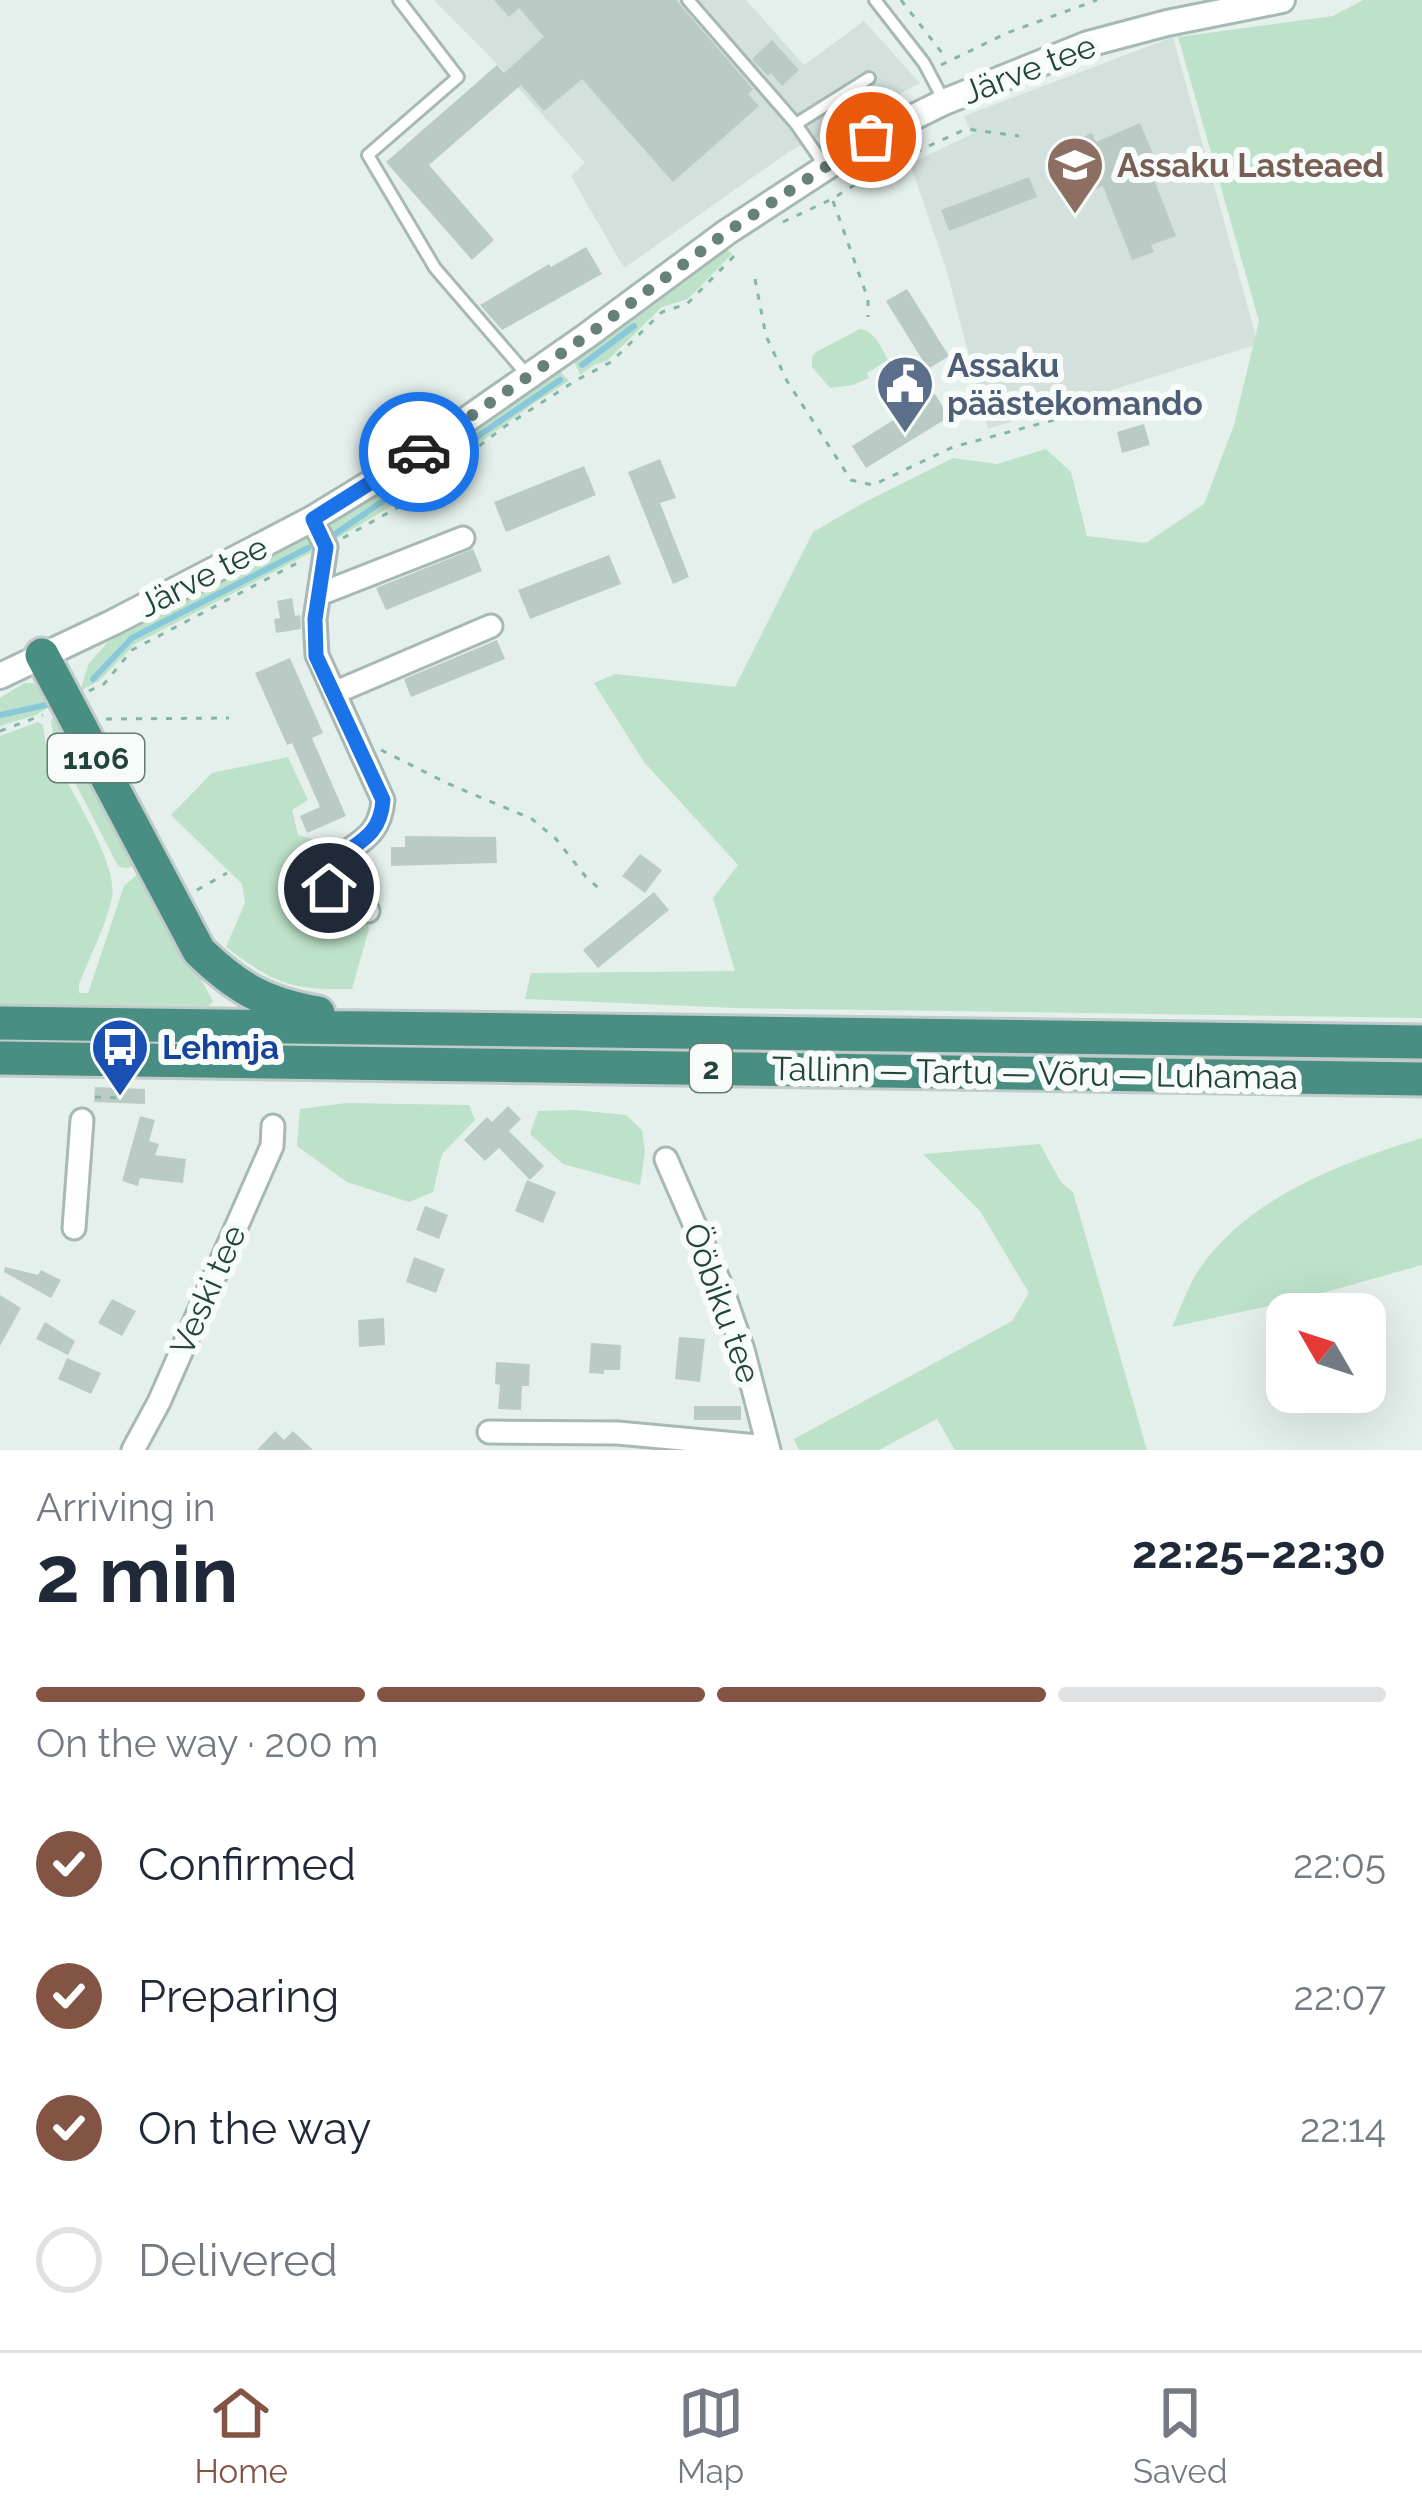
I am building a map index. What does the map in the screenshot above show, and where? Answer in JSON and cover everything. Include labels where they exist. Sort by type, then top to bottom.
[{"type":"highway","name":"1106","points":[[43,655],[199,951],[226,978],[255,996],[291,1009],[416,1028]]},
{"type":"highway","name":"Tallinn — Tartu — Võru — Luhamaa","points":[[0,1023],[1422,1042]]},
{"type":"highway","name":"Tallinn — Tartu — Võru — Luhamaa","points":[[0,1058],[1422,1078]]},
{"type":"street","name":"Järve tee","points":[[0,676],[313,519],[410,459],[727,232],[871,137],[1088,44],[1282,0]]},
{"type":"street","points":[[313,519],[326,547],[315,619],[316,656],[383,800],[382,817],[369,838],[348,848],[329,866],[329,888],[341,904],[368,910]]},
{"type":"street","points":[[320,594],[463,538]]},
{"type":"street","points":[[334,693],[491,626]]},
{"type":"street","points":[[74,1228],[82,1120]]},
{"type":"street","name":"Veski tee","points":[[133,1450],[159,1402],[272,1146],[273,1126]]},
{"type":"street","name":"Ööbiku tee","points":[[667,1160],[720,1282],[769,1449]]},
{"type":"street","points":[[488,1432],[618,1433],[769,1449]]},
{"type":"lane","points":[[400,0],[458,77],[368,155],[435,268],[528,376]]},
{"type":"lane","points":[[688,0],[796,124],[825,166]]},
{"type":"lane","points":[[874,0],[931,76],[944,102]]},
{"type":"lane","points":[[796,124],[869,78]]},
{"type":"path","points":[[901,0],[947,60]]},
{"type":"path","points":[[931,76],[947,60],[1097,0]]},
{"type":"path","points":[[925,148],[969,128],[1019,136]]},
{"type":"path","points":[[832,199],[868,299],[868,316]]},
{"type":"path","points":[[755,279],[766,336],[787,380],[851,480],[874,485],[953,446],[1112,408]]},
{"type":"path","points":[[74,717],[229,718]]},
{"type":"path","points":[[353,736],[532,820],[556,839],[604,893]]},
{"type":"path","points":[[173,903],[227,873]]},
{"type":"path","points":[[95,1097],[120,1098]]},
{"type":"shaded area","points":[[434,0],[746,0],[804,65],[864,21],[920,83],[787,153],[624,268],[571,176],[585,163]]},
{"type":"shaded area","name":"Assaku Lasteaed","points":[[1173,37],[1258,344],[988,429],[946,268],[910,164],[972,134],[964,116]]},
{"type":"green space","points":[[1363,0],[1422,0],[1422,1018],[736,1008],[525,999],[531,973],[735,971],[713,898],[738,865],[644,762],[594,683],[615,674],[735,687],[813,532],[953,458],[997,464],[1046,449],[1071,472],[1087,536],[1146,543],[1204,504],[1234,425],[1259,321],[1178,37],[1333,16]]},
{"type":"green space","points":[[722,250],[732,254],[688,299],[662,307],[607,361],[580,375],[574,361],[579,354]]},
{"type":"green space","points":[[860,329],[874,337],[888,360],[867,373],[869,378],[830,388],[812,367],[812,357]]},
{"type":"green space","points":[[560,371],[569,381],[398,502],[331,542],[329,529],[339,515]]},
{"type":"green space","points":[[312,535],[320,548],[135,644],[99,681],[80,691],[89,663],[108,642]]},
{"type":"green space","points":[[24,683],[33,683],[54,704],[0,726],[0,698]]},
{"type":"green space","points":[[55,715],[137,863],[129,868],[117,864],[55,744],[51,721]]},
{"type":"green space","points":[[38,722],[99,842],[112,882],[109,908],[79,993],[88,993],[124,886],[141,871],[213,1001],[209,1006],[0,1004],[0,736]]},
{"type":"green space","points":[[288,757],[308,800],[292,810],[298,835],[336,846],[352,872],[369,929],[352,989],[284,982],[226,947],[245,903],[242,884],[171,815],[212,773]]},
{"type":"green space","points":[[346,1103],[469,1105],[475,1120],[442,1154],[433,1192],[409,1202],[347,1182],[297,1146],[300,1109]]},
{"type":"green space","points":[[538,1111],[626,1115],[642,1130],[645,1152],[640,1185],[563,1164],[530,1134]]},
{"type":"green space","points":[[1422,1138],[1422,1265],[1322,1293],[1266,1293],[1266,1307],[1172,1327],[1200,1268],[1245,1221],[1300,1185]]},
{"type":"green space","points":[[1040,1144],[1061,1182],[1073,1192],[1147,1450],[955,1450],[937,1419],[879,1450],[799,1450],[794,1439],[1012,1321],[1029,1293],[980,1211],[923,1154]]},
{"type":"building","points":[[494,0],[676,0],[753,89],[748,94],[759,106],[673,182],[582,79],[544,111],[521,85],[429,165],[494,240],[472,260],[386,162],[497,65],[504,73],[544,37],[519,8],[509,17]]},
{"type":"building","points":[[772,40],[799,70],[782,86],[752,59]]},
{"type":"building","points":[[1140,123],[1155,159],[1147,162],[1176,236],[1151,245],[1154,252],[1132,260],[1103,186],[1079,196],[1058,148],[1092,133],[1096,142]]},
{"type":"building","points":[[1029,177],[1037,197],[949,231],[941,210]]},
{"type":"building","points":[[586,247],[602,274],[502,330],[480,305],[549,264]]},
{"type":"building","points":[[907,289],[949,356],[928,369],[886,301]]},
{"type":"building","points":[[935,394],[949,417],[866,468],[852,446]]},
{"type":"building","points":[[1144,424],[1150,445],[1122,453],[1117,432]]},
{"type":"building","points":[[660,459],[676,498],[660,503],[689,577],[673,584],[628,472]]},
{"type":"building","points":[[584,466],[596,495],[506,532],[494,502]]},
{"type":"building","points":[[473,549],[482,571],[386,610],[376,588]]},
{"type":"building","points":[[609,555],[621,584],[530,619],[518,590]]},
{"type":"building","points":[[292,598],[301,629],[276,633],[277,601]]},
{"type":"building","points":[[497,640],[505,659],[411,697],[404,679]]},
{"type":"building","points":[[290,658],[323,733],[312,738],[346,816],[307,833],[300,816],[320,807],[255,673]]},
{"type":"building","points":[[405,836],[496,837],[497,863],[391,866],[391,847],[405,847]]},
{"type":"building","points":[[640,854],[662,870],[645,893],[622,876]]},
{"type":"building","points":[[654,892],[669,910],[598,968],[583,950]]},
{"type":"building","points":[[95,1087],[145,1089],[145,1104],[94,1102]]},
{"type":"building","points":[[508,1106],[521,1119],[509,1131],[544,1166],[530,1180],[499,1148],[485,1161],[464,1140],[487,1117],[492,1122]]},
{"type":"building","points":[[140,1116],[155,1120],[149,1141],[159,1144],[155,1155],[186,1159],[183,1183],[140,1178],[138,1186],[122,1181]]},
{"type":"building","points":[[527,1180],[556,1192],[543,1223],[515,1211]]},
{"type":"building","points":[[425,1206],[448,1215],[439,1239],[416,1230]]},
{"type":"building","points":[[414,1257],[445,1269],[436,1293],[406,1282]]},
{"type":"building","points":[[5,1267],[38,1275],[41,1270],[61,1280],[51,1298],[4,1272]]},
{"type":"building","points":[[0,1295],[21,1308],[0,1346]]},
{"type":"building","points":[[112,1299],[136,1311],[122,1336],[98,1323]]},
{"type":"building","points":[[384,1318],[385,1345],[359,1347],[358,1320]]},
{"type":"building","points":[[45,1322],[75,1341],[68,1355],[36,1339]]},
{"type":"building","points":[[679,1337],[705,1339],[700,1382],[675,1379]]},
{"type":"building","points":[[591,1343],[621,1345],[620,1370],[589,1373]]},
{"type":"building","points":[[67,1358],[101,1373],[91,1394],[58,1379]]},
{"type":"building","points":[[496,1362],[530,1364],[529,1386],[522,1386],[521,1410],[498,1409]]},
{"type":"building","points":[[694,1406],[741,1406],[741,1420],[694,1420]]},
{"type":"building","points":[[275,1431],[284,1440],[293,1431],[313,1450],[257,1450]]},
{"type":"waterway","points":[[582,365],[634,326]]},
{"type":"waterway","points":[[335,534],[560,380]]},
{"type":"waterway","points":[[93,679],[132,638],[308,548]]},
{"type":"waterway","points":[[0,715],[46,705]]},
{"type":"way so far","points":[[419,452],[727,232],[871,137]]},
{"type":"place","name":"Assaku Lasteaed","points":[[1075,216]]},
{"type":"place","name":"Assaku päästekomando","points":[[905,435]]},
{"type":"place","name":"Lehmja","points":[[120,1098]]},
{"type":"route","points":[[329,888],[329,866],[348,848],[369,838],[382,817],[383,800],[316,656],[315,619],[326,547],[313,519],[419,452]]}]
